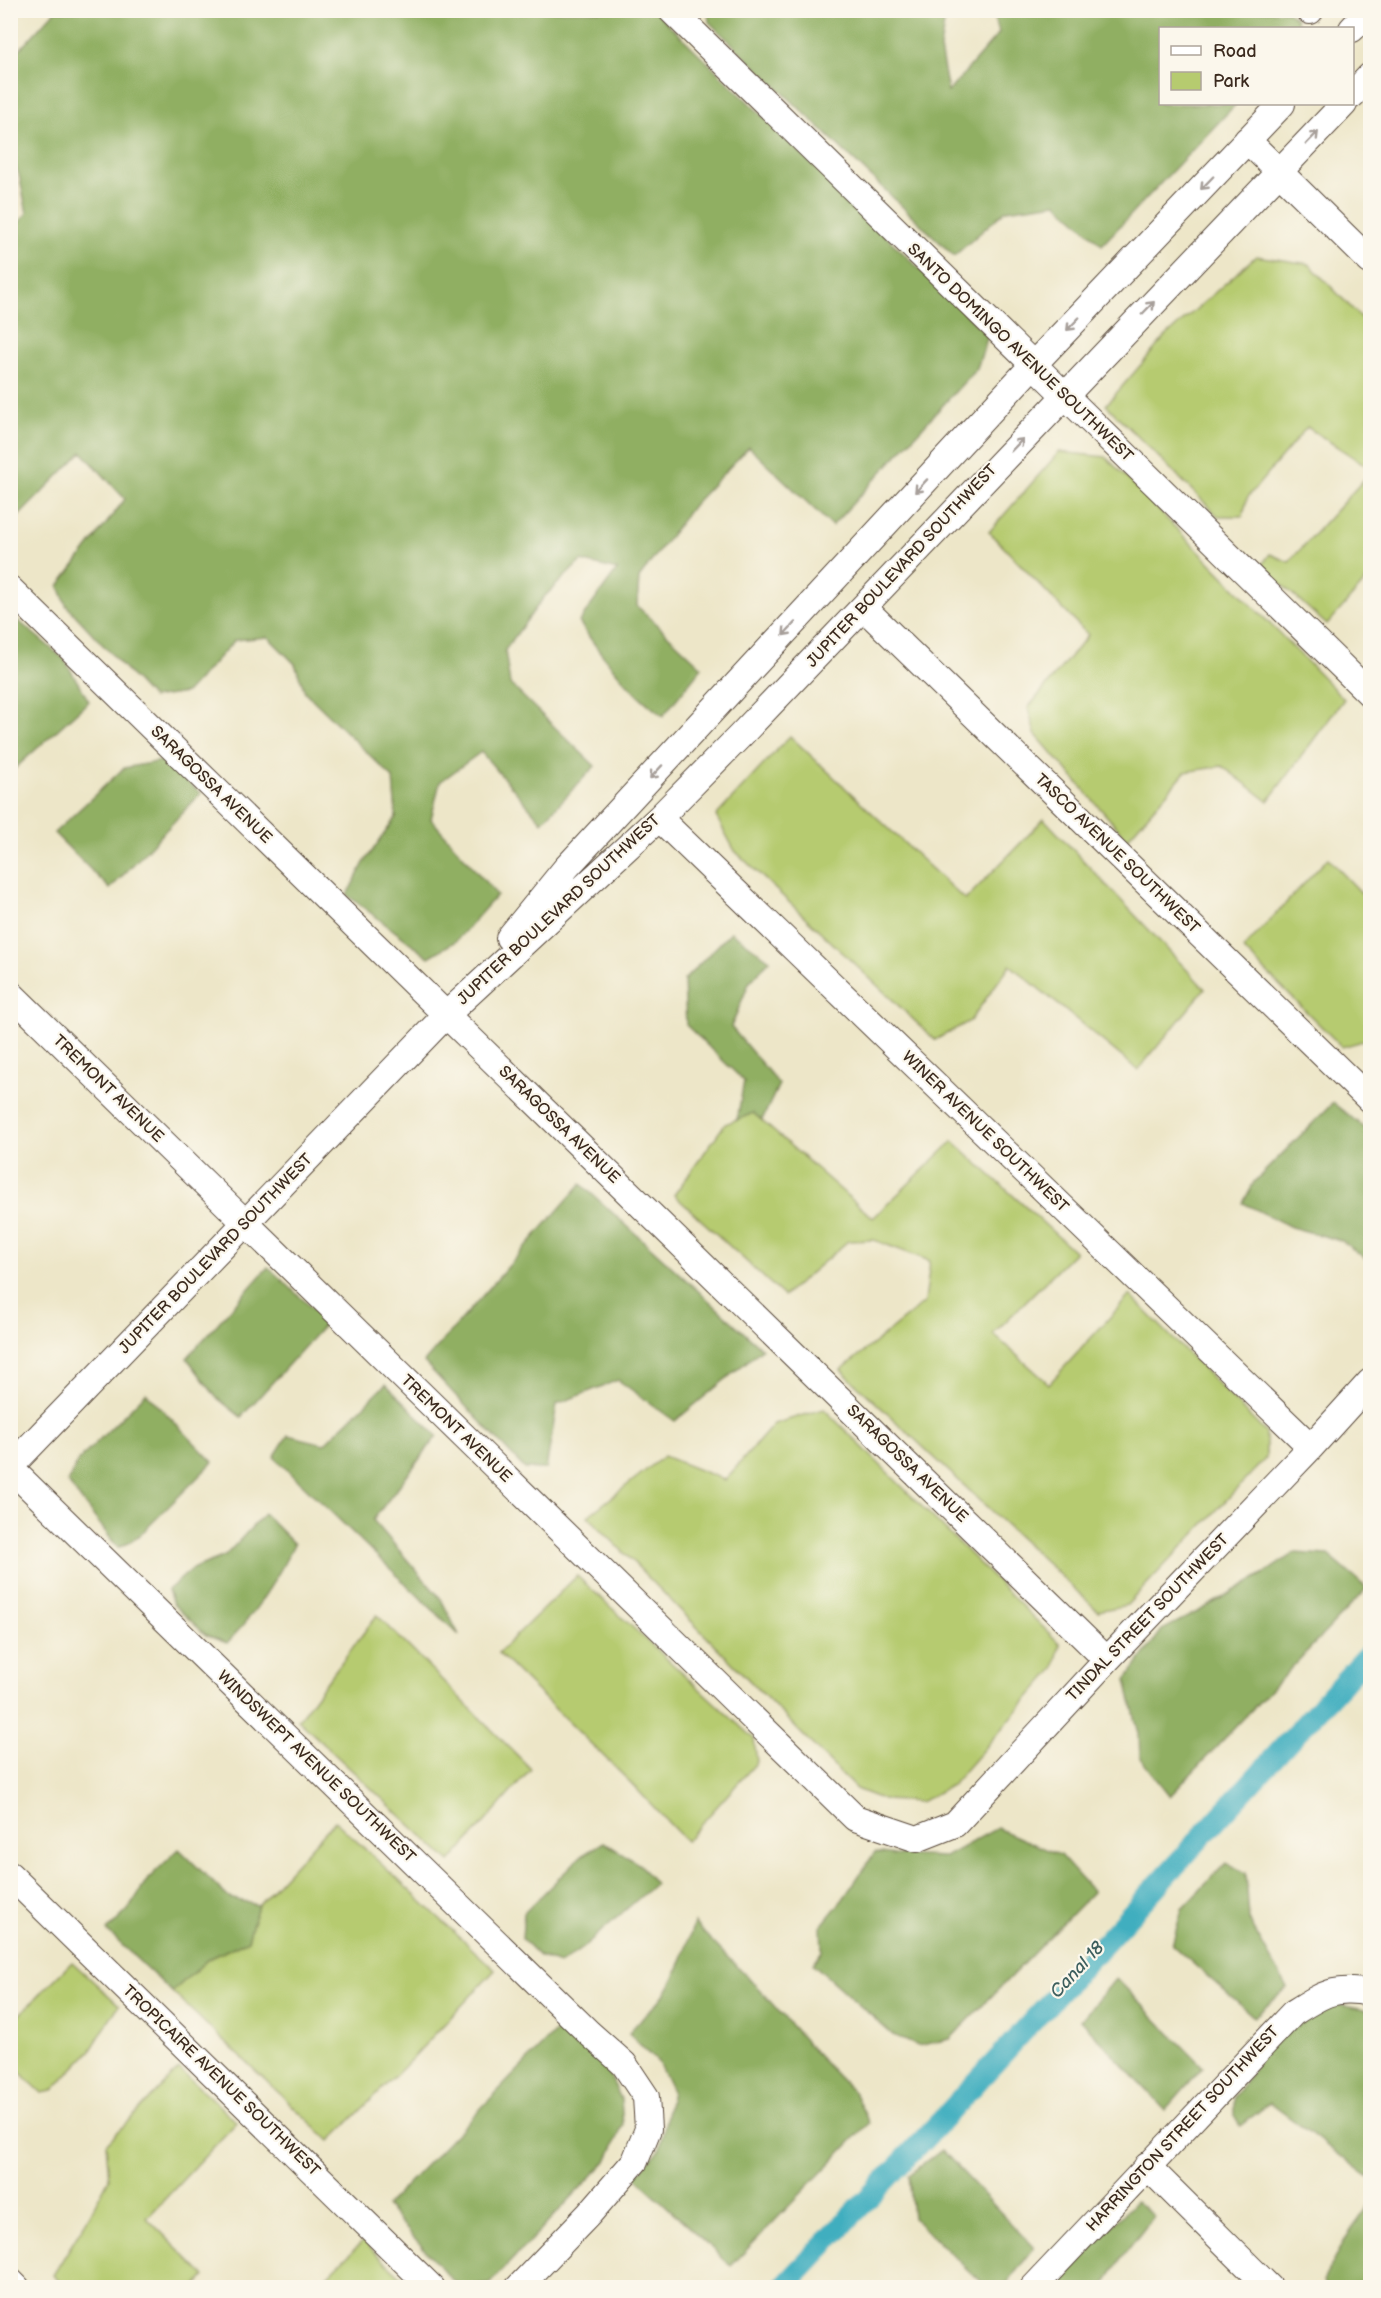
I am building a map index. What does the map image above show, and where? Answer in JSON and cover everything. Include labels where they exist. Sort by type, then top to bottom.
[{"type":"street","name":"SANTO DOMINGO AVENUE SOUTHWEST","points":[[671,10],[1371,694]]},
{"type":"street","points":[[1354,28],[1370,10]]},
{"type":"street","points":[[1354,94],[1371,76]]},
{"type":"street","name":"JUPITER BOULEVARD SOUTHWEST","points":[[446,1014],[566,868],[1033,366],[1281,105]]},
{"type":"street","name":"JUPITER BOULEVARD SOUTHWEST","points":[[10,1468],[446,1014],[659,818],[864,608],[1343,105]]},
{"type":"street","points":[[1247,140],[1371,261]]},
{"type":"street","name":"SARAGOSSA AVENUE","points":[[10,589],[1107,1660]]},
{"type":"street","name":"TASCO AVENUE SOUTHWEST","points":[[864,608],[1371,1100]]},
{"type":"street","name":"WINER AVENUE SOUTHWEST","points":[[659,818],[1311,1447]]},
{"type":"street","name":"TREMONT AVENUE","points":[[10,993],[855,1818],[916,1839]]},
{"type":"street","name":"TINDAL STREET SOUTHWEST","points":[[916,1839],[955,1824],[1371,1382]]},
{"type":"street","name":"WINDSWEPT AVENUE SOUTHWEST","points":[[10,1468],[574,2019],[624,2064],[646,2097],[648,2129],[635,2161],[589,2214],[518,2288]]},
{"type":"street","name":"TROPICAIRE AVENUE SOUTHWEST","points":[[10,1875],[432,2288]]},
{"type":"street","name":"HARRINGTON STREET SOUTHWEST","points":[[1033,2288],[1293,2013],[1324,1994],[1345,1990],[1371,1993]]},
{"type":"street","points":[[1147,2166],[1270,2288]]},
{"type":"street","points":[[10,2281],[17,2288]]},
{"type":"green space","points":[[55,11],[655,11],[988,336],[977,368],[832,526],[749,447],[694,504],[639,578],[637,606],[702,667],[663,716],[617,673],[579,622],[617,570],[581,561],[544,597],[505,650],[510,684],[595,766],[542,822],[481,752],[440,782],[431,819],[497,895],[456,941],[429,957],[347,895],[364,863],[396,817],[393,778],[305,692],[295,664],[268,637],[235,640],[186,693],[152,698],[66,605],[59,586],[125,499],[82,452],[11,524],[11,232],[27,213],[19,175],[11,155],[11,59]]},
{"type":"green space","points":[[708,11],[946,11],[940,49],[948,92],[999,33],[993,11],[1287,11],[1296,18],[1298,27],[1159,27],[1159,105],[1235,105],[1102,245],[1057,203],[1006,210],[954,256],[709,22]]},
{"type":"green space","points":[[1256,256],[1309,264],[1370,327],[1370,468],[1307,427],[1247,498],[1243,516],[1218,516],[1106,405],[1165,337]]},
{"type":"green space","points":[[1059,452],[1106,457],[1344,699],[1268,801],[1222,766],[1185,772],[1127,839],[1035,734],[1028,708],[1088,635],[989,532]]},
{"type":"green space","points":[[1370,473],[1370,576],[1327,625],[1261,566],[1270,554],[1289,562]]},
{"type":"green space","points":[[10,614],[64,659],[89,701],[11,772]]},
{"type":"green space","points":[[790,736],[965,900],[1044,819],[1205,989],[1138,1070],[1010,965],[970,1021],[935,1040],[735,851],[716,816]]},
{"type":"green space","points":[[161,761],[201,793],[110,889],[54,833],[124,768]]},
{"type":"green space","points":[[1328,858],[1370,902],[1370,1039],[1342,1047],[1243,949]]},
{"type":"green space","points":[[731,932],[770,960],[749,983],[731,1027],[779,1084],[762,1120],[753,1113],[737,1120],[744,1081],[686,1025],[684,980]]},
{"type":"green space","points":[[1333,1103],[1370,1132],[1370,1262],[1342,1241],[1291,1227],[1243,1203],[1254,1182]]},
{"type":"green space","points":[[753,1113],[873,1218],[953,1141],[1075,1252],[993,1334],[1049,1384],[1130,1295],[1266,1433],[1266,1458],[1127,1605],[1098,1611],[841,1370],[925,1302],[930,1261],[874,1240],[848,1241],[784,1296],[674,1195],[725,1124]]},
{"type":"green space","points":[[581,1184],[762,1349],[675,1421],[618,1380],[557,1404],[546,1469],[525,1469],[424,1362]]},
{"type":"green space","points":[[268,1267],[327,1322],[241,1417],[216,1397],[187,1358]]},
{"type":"green space","points":[[386,1384],[437,1436],[373,1520],[441,1599],[459,1635],[274,1457],[288,1435],[324,1444]]},
{"type":"green space","points":[[146,1393],[213,1462],[137,1538],[118,1548],[68,1483],[78,1461]]},
{"type":"green space","points":[[824,1409],[1060,1644],[1054,1669],[953,1784],[921,1802],[884,1800],[856,1789],[588,1516],[664,1456],[725,1480],[774,1424]]},
{"type":"green space","points":[[264,1514],[294,1544],[265,1596],[227,1643],[206,1635],[173,1604],[168,1590],[192,1569],[225,1556]]},
{"type":"green space","points":[[1294,1553],[1328,1555],[1367,1588],[1170,1796],[1140,1758],[1139,1734],[1126,1680],[1162,1630],[1203,1609]]},
{"type":"green space","points":[[577,1576],[754,1739],[757,1762],[686,1841],[629,1781],[498,1653]]},
{"type":"green space","points":[[377,1615],[531,1769],[450,1862],[298,1720]]},
{"type":"green space","points":[[335,1821],[495,1970],[404,2067],[330,2141],[172,1992],[207,1960],[248,1940],[258,1905]]},
{"type":"green space","points":[[997,1828],[1060,1855],[1093,1892],[950,2039],[918,2046],[893,2035],[813,1964],[822,1951],[821,1926],[843,1899],[875,1852],[945,1857]]},
{"type":"green space","points":[[604,1842],[640,1865],[655,1884],[580,1950],[559,1964],[539,1956],[522,1939],[524,1913],[581,1856]]},
{"type":"green space","points":[[179,1849],[229,1898],[258,1905],[248,1940],[207,1960],[172,1992],[107,1931],[128,1910],[148,1879]]},
{"type":"green space","points":[[1226,1863],[1246,1873],[1249,1920],[1287,1988],[1254,2017],[1172,1945],[1182,1909]]},
{"type":"green space","points":[[694,1923],[759,1989],[855,2094],[869,2123],[731,2266],[635,2177],[660,2148],[672,2091],[658,2062],[629,2034],[668,1988],[681,1961]]},
{"type":"green space","points":[[72,1962],[119,2005],[91,2050],[52,2091],[42,2093],[11,2064],[11,2023]]},
{"type":"green space","points":[[1116,1978],[1203,2067],[1165,2110],[1081,2020]]},
{"type":"green space","points":[[1329,2003],[1370,2011],[1370,2178],[1270,2103],[1240,2126],[1234,2116],[1234,2097],[1268,2048]]},
{"type":"green space","points":[[561,2026],[607,2070],[621,2099],[623,2125],[608,2159],[489,2284],[465,2287],[453,2281],[386,2206]]},
{"type":"green space","points":[[179,2069],[237,2122],[147,2218],[205,2276],[196,2287],[66,2287],[53,2275],[87,2220],[109,2178],[106,2144]]},
{"type":"green space","points":[[942,2150],[1034,2248],[1004,2287],[986,2287],[913,2218],[909,2175]]},
{"type":"green space","points":[[1136,2201],[1154,2216],[1123,2256],[1103,2287],[1055,2287]]},
{"type":"green space","points":[[1370,2204],[1370,2287],[1326,2287],[1323,2281],[1343,2242]]},
{"type":"green space","points":[[363,2241],[412,2287],[316,2287]]},
{"type":"waterway","name":"Canal 18","points":[[783,2288],[941,2121],[1370,1653]]}]
